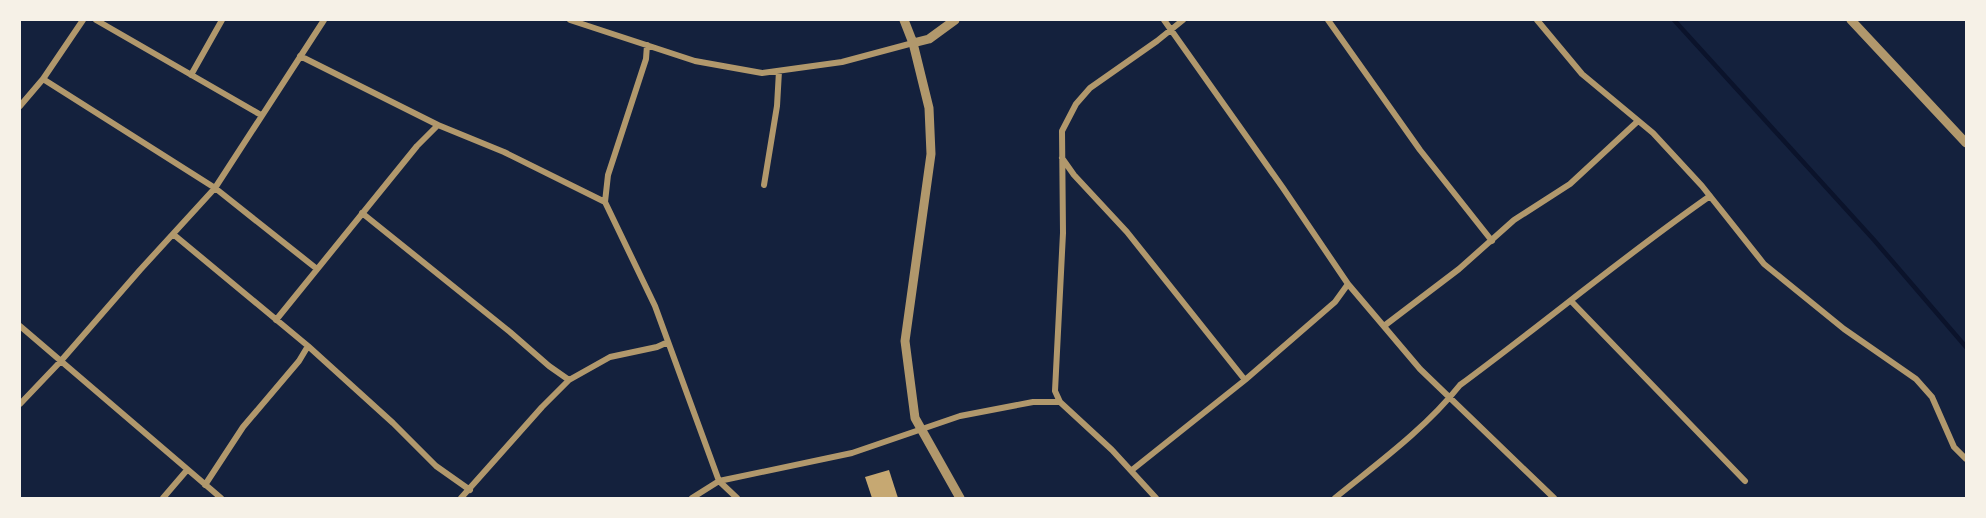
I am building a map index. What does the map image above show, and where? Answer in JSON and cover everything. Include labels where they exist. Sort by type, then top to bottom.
[{"type":"street","points":[[20,106],[43,79],[83,20]]},
{"type":"street","points":[[96,20],[261,115]]},
{"type":"street","points":[[191,75],[222,20]]},
{"type":"street","points":[[20,404],[215,188],[324,20]]},
{"type":"street","points":[[570,20],[695,61],[762,73],[842,62],[929,39],[955,20]]},
{"type":"street","points":[[904,20],[913,43],[929,108],[931,154],[905,341],[915,418],[960,498]]},
{"type":"street","points":[[1164,20],[1348,284],[1419,369],[1554,498]]},
{"type":"street","points":[[1156,498],[1132,470],[1060,402],[1055,391],[1062,245],[1062,131],[1076,104],[1090,88],[1183,20]]},
{"type":"street","points":[[1328,20],[1420,150],[1492,242]]},
{"type":"street","points":[[1537,20],[1582,74],[1653,133],[1710,196],[1764,264],[1844,329],[1916,379],[1932,397],[1954,447],[1966,459]]},
{"type":"street","points":[[1851,20],[1966,143]]},
{"type":"street","points":[[647,45],[646,59],[608,175],[605,202],[655,306],[719,481],[737,498]]},
{"type":"street","points":[[300,56],[438,125],[504,152],[605,202]]},
{"type":"street","points":[[764,185],[777,106],[779,71]]},
{"type":"street","points":[[43,79],[215,188],[317,269]]},
{"type":"street","points":[[1384,326],[1459,269],[1514,220],[1570,184],[1638,121]]},
{"type":"street","points":[[276,320],[417,146],[438,125]]},
{"type":"street","points":[[1062,158],[1074,175],[1127,232],[1245,380]]},
{"type":"street","points":[[1335,498],[1405,440],[1450,398],[1460,385],[1647,240],[1710,196]]},
{"type":"street","points":[[362,213],[569,380]]},
{"type":"street","points":[[173,234],[308,346],[393,423],[436,466],[470,490]]},
{"type":"street","points":[[1132,470],[1245,380],[1335,302],[1348,284]]},
{"type":"street","points":[[1571,301],[1745,481]]},
{"type":"street","points":[[20,326],[221,498]]},
{"type":"street","points":[[461,498],[569,380],[610,357],[657,347],[668,342]]},
{"type":"street","points":[[205,485],[243,427],[299,361],[308,346]]},
{"type":"street","points":[[692,498],[719,481],[852,453],[960,416],[1033,402],[1060,402]]},
{"type":"street","points":[[163,498],[187,470]]},
{"type":"building","points":[[889,470],[898,498],[872,498],[865,477]]},
{"type":"waterway","points":[[1674,20],[1874,240],[1966,347]]}]
